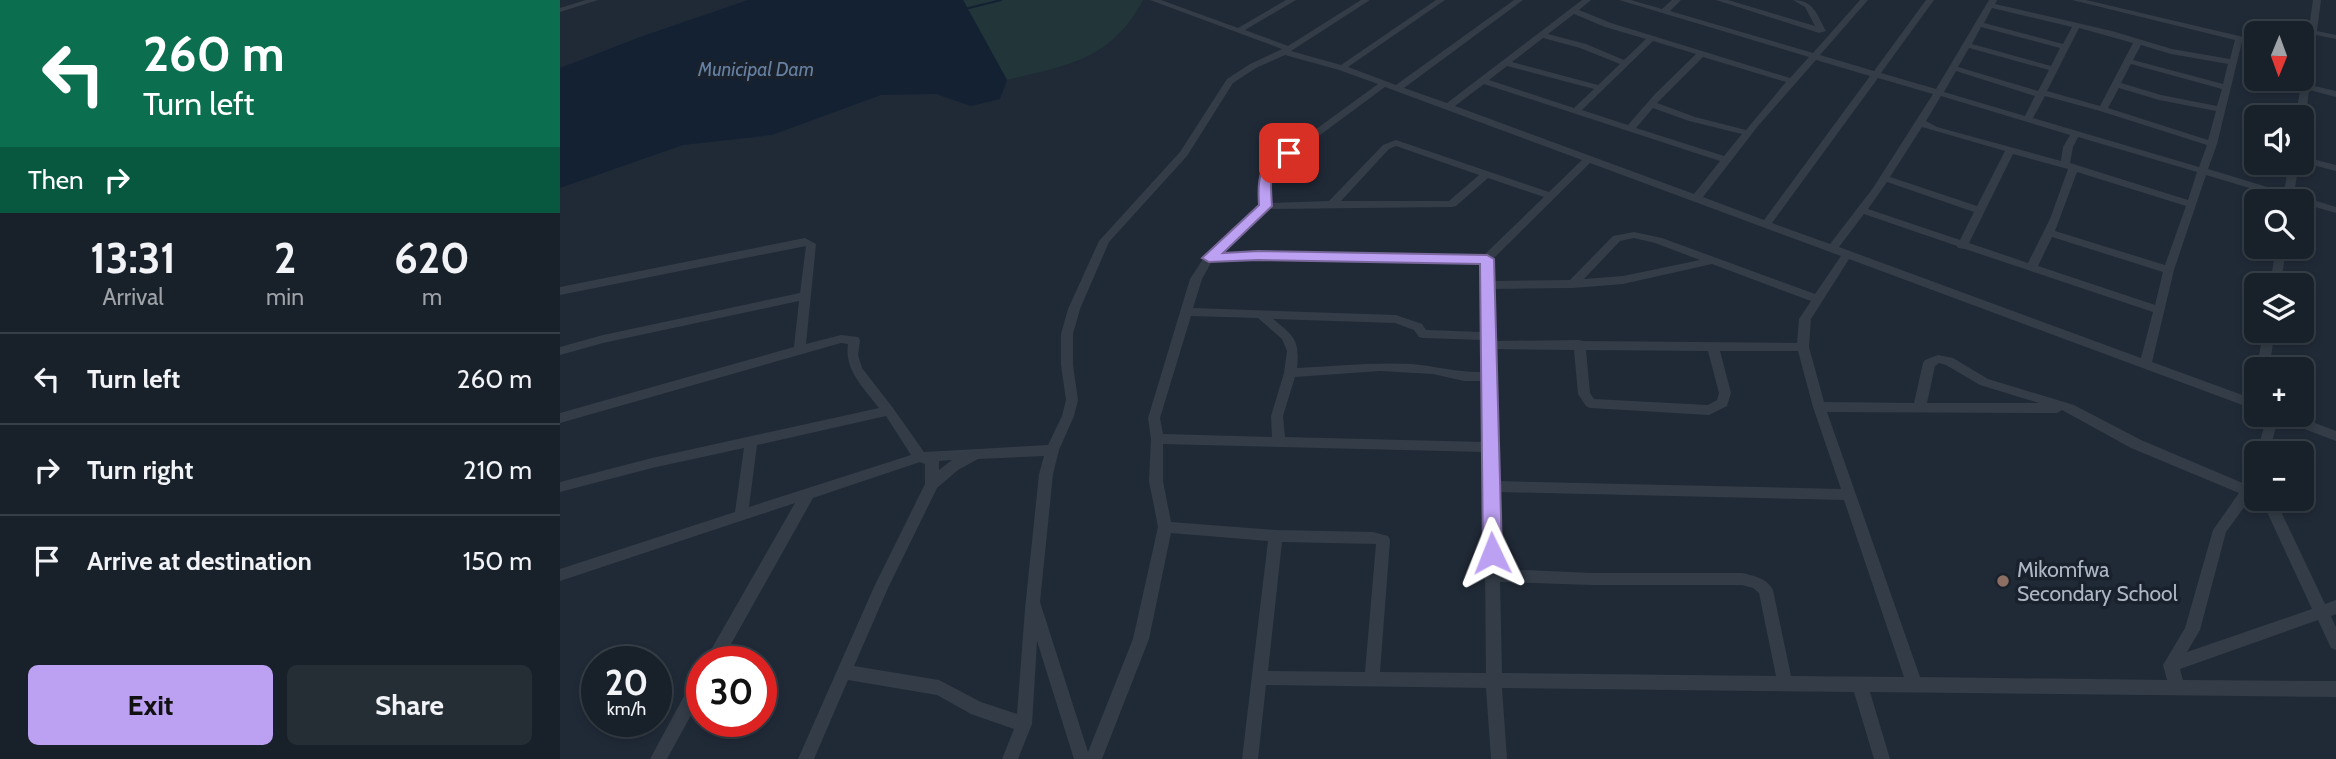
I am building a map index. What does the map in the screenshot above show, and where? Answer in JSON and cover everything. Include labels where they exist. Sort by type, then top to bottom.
[{"type":"street","points":[[560,10],[594,0]]},
{"type":"street","points":[[1154,0],[1286,51],[1342,68],[1589,158],[1696,200],[1767,223],[2244,401]]},
{"type":"street","points":[[1238,31],[1292,0]]},
{"type":"street","points":[[1010,759],[1024,724],[1042,496],[1052,450],[1068,416],[1072,400],[1067,365],[1067,334],[1074,309],[1104,241],[1184,154],[1230,81],[1253,66],[1286,51],[1366,0]]},
{"type":"street","points":[[1342,68],[1441,0]]},
{"type":"street","points":[[1398,89],[1519,0]]},
{"type":"street","points":[[1448,107],[1587,0]]},
{"type":"street","points":[[1623,0],[1877,74],[1891,81],[2203,169],[2262,189]]},
{"type":"street","points":[[1664,12],[1676,0]]},
{"type":"street","points":[[1720,0],[1754,4],[1822,31],[1832,38]]},
{"type":"street","points":[[1797,0],[1808,6],[1822,31]]},
{"type":"street","points":[[1696,200],[1725,160],[1792,81],[1841,31],[1864,0]]},
{"type":"street","points":[[1767,223],[1877,74],[1898,40],[1930,0]]},
{"type":"street","points":[[2076,0],[2244,40]]},
{"type":"street","points":[[2313,21],[2316,0]]},
{"type":"street","points":[[1833,248],[1864,211],[1940,93],[1991,3],[2184,54],[2231,62]]},
{"type":"street","points":[[1572,10],[1586,18],[1651,39],[1792,81]]},
{"type":"street","points":[[1979,24],[2065,47]]},
{"type":"street","points":[[2028,118],[2076,26]]},
{"type":"street","points":[[2314,32],[2336,37]]},
{"type":"street","points":[[1541,35],[1583,46],[1625,64]]},
{"type":"street","points":[[1576,111],[1651,39]]},
{"type":"street","points":[[2146,364],[2169,270],[2212,144],[2239,39]]},
{"type":"street","points":[[2103,109],[2138,42]]},
{"type":"street","points":[[1966,45],[2053,69]]},
{"type":"street","points":[[1630,129],[1701,54]]},
{"type":"street","points":[[2128,61],[2225,87]]},
{"type":"street","points":[[1504,62],[1599,88]]},
{"type":"street","points":[[1954,68],[2103,109],[2212,144]]},
{"type":"street","points":[[1480,80],[1725,160]]},
{"type":"street","points":[[1265,206],[1263,178],[1270,167],[1384,84]]},
{"type":"street","points":[[2116,84],[2159,97],[2220,109]]},
{"type":"street","points":[[2314,88],[2336,94]]},
{"type":"street","points":[[1651,104],[1692,119],[1748,133]]},
{"type":"street","points":[[1920,122],[1934,129],[2069,166],[2190,204]]},
{"type":"street","points":[[2031,268],[2051,233],[2064,200],[2069,166],[2068,147],[2075,133]]},
{"type":"street","points":[[1332,204],[1386,147],[1396,143],[1551,196]]},
{"type":"street","points":[[1962,246],[2010,149]]},
{"type":"street","points":[[1499,759],[1494,681],[1487,259],[1589,158]]},
{"type":"street","points":[[2314,162],[2336,168]]},
{"type":"street","points":[[1094,759],[1141,639],[1165,527],[1156,481],[1157,439],[1154,418],[1196,279],[1209,258],[1265,206],[1452,204],[1485,175]]},
{"type":"street","points":[[1883,178],[1981,211]]},
{"type":"street","points":[[2314,204],[2336,210]]},
{"type":"street","points":[[1864,211],[2158,310]]},
{"type":"street","points":[[2051,233],[2169,270]]},
{"type":"street","points":[[1573,284],[1617,238],[1623,236],[1658,240],[1817,299]]},
{"type":"street","points":[[560,291],[802,241],[811,244],[811,254],[804,296],[800,349]]},
{"type":"street","points":[[1848,253],[1805,318],[1803,347],[1819,407],[1914,683]]},
{"type":"street","points":[[1209,258],[1258,255],[1487,259]]},
{"type":"street","points":[[1486,285],[1573,284],[1623,280],[1710,261]]},
{"type":"street","points":[[560,351],[603,339],[804,296]]},
{"type":"street","points":[[1185,312],[1396,319],[1418,327],[1423,334],[1487,340],[1803,347]]},
{"type":"street","points":[[1262,316],[1287,337],[1293,351],[1290,373],[1277,416],[1279,443]]},
{"type":"street","points":[[560,418],[800,349],[841,339],[854,340],[852,355],[856,369],[920,457],[932,461],[932,484]]},
{"type":"street","points":[[1579,344],[1584,394],[1590,403],[1709,410],[1723,402],[1725,393],[1713,346]]},
{"type":"street","points":[[1920,406],[1929,362],[1938,359],[1949,361],[1984,382],[2070,408],[2136,444],[2244,482]]},
{"type":"street","points":[[1290,373],[1380,366],[1433,370],[1464,377],[1488,376]]},
{"type":"street","points":[[1819,407],[2070,408]]},
{"type":"street","points":[[560,487],[652,463],[889,411]]},
{"type":"street","points":[[2312,427],[2336,436]]},
{"type":"street","points":[[1157,439],[1490,447]]},
{"type":"street","points":[[740,517],[751,441]]},
{"type":"street","points":[[560,575],[920,457],[1052,450]]},
{"type":"street","points":[[806,759],[881,587],[932,484],[953,466],[981,452]]},
{"type":"street","points":[[1490,486],[1849,495]]},
{"type":"street","points":[[721,646],[809,492]]},
{"type":"street","points":[[2176,685],[2171,665],[2192,630],[2220,530],[2244,496]]},
{"type":"street","points":[[2275,511],[2329,610],[2336,643]]},
{"type":"street","points":[[1165,527],[1276,536],[1383,540],[1372,680]]},
{"type":"street","points":[[1250,759],[1276,536]]},
{"type":"street","points":[[1493,575],[1593,579],[1742,579],[1758,583],[1766,590],[1784,683]]},
{"type":"street","points":[[1032,602],[1082,759]]},
{"type":"street","points":[[2171,665],[2329,610]]},
{"type":"street","points":[[844,672],[939,688],[977,709],[1024,724]]},
{"type":"street","points":[[1261,678],[1860,685],[2176,685],[2336,689]]},
{"type":"street","points":[[1860,685],[1882,759]]},
{"type":"street","points":[[658,759],[686,708]]},
{"type":"green space","points":[[963,0],[1143,0],[1117,36],[1102,48],[1068,64],[1007,80]]},
{"type":"water","name":"Municipal Dam","points":[[748,0],[963,0],[1007,80],[1000,99],[971,106],[936,94],[881,95],[772,135],[683,145],[560,188],[560,68]]},
{"type":"waterway","points":[[965,9],[1001,0]]},
{"type":"place","name":"Mikomfwa Secondary School","points":[[2003,581]]},
{"type":"route","points":[[1289,153],[1270,167],[1263,178],[1265,206],[1209,258],[1258,255],[1487,259],[1492,553]]}]
